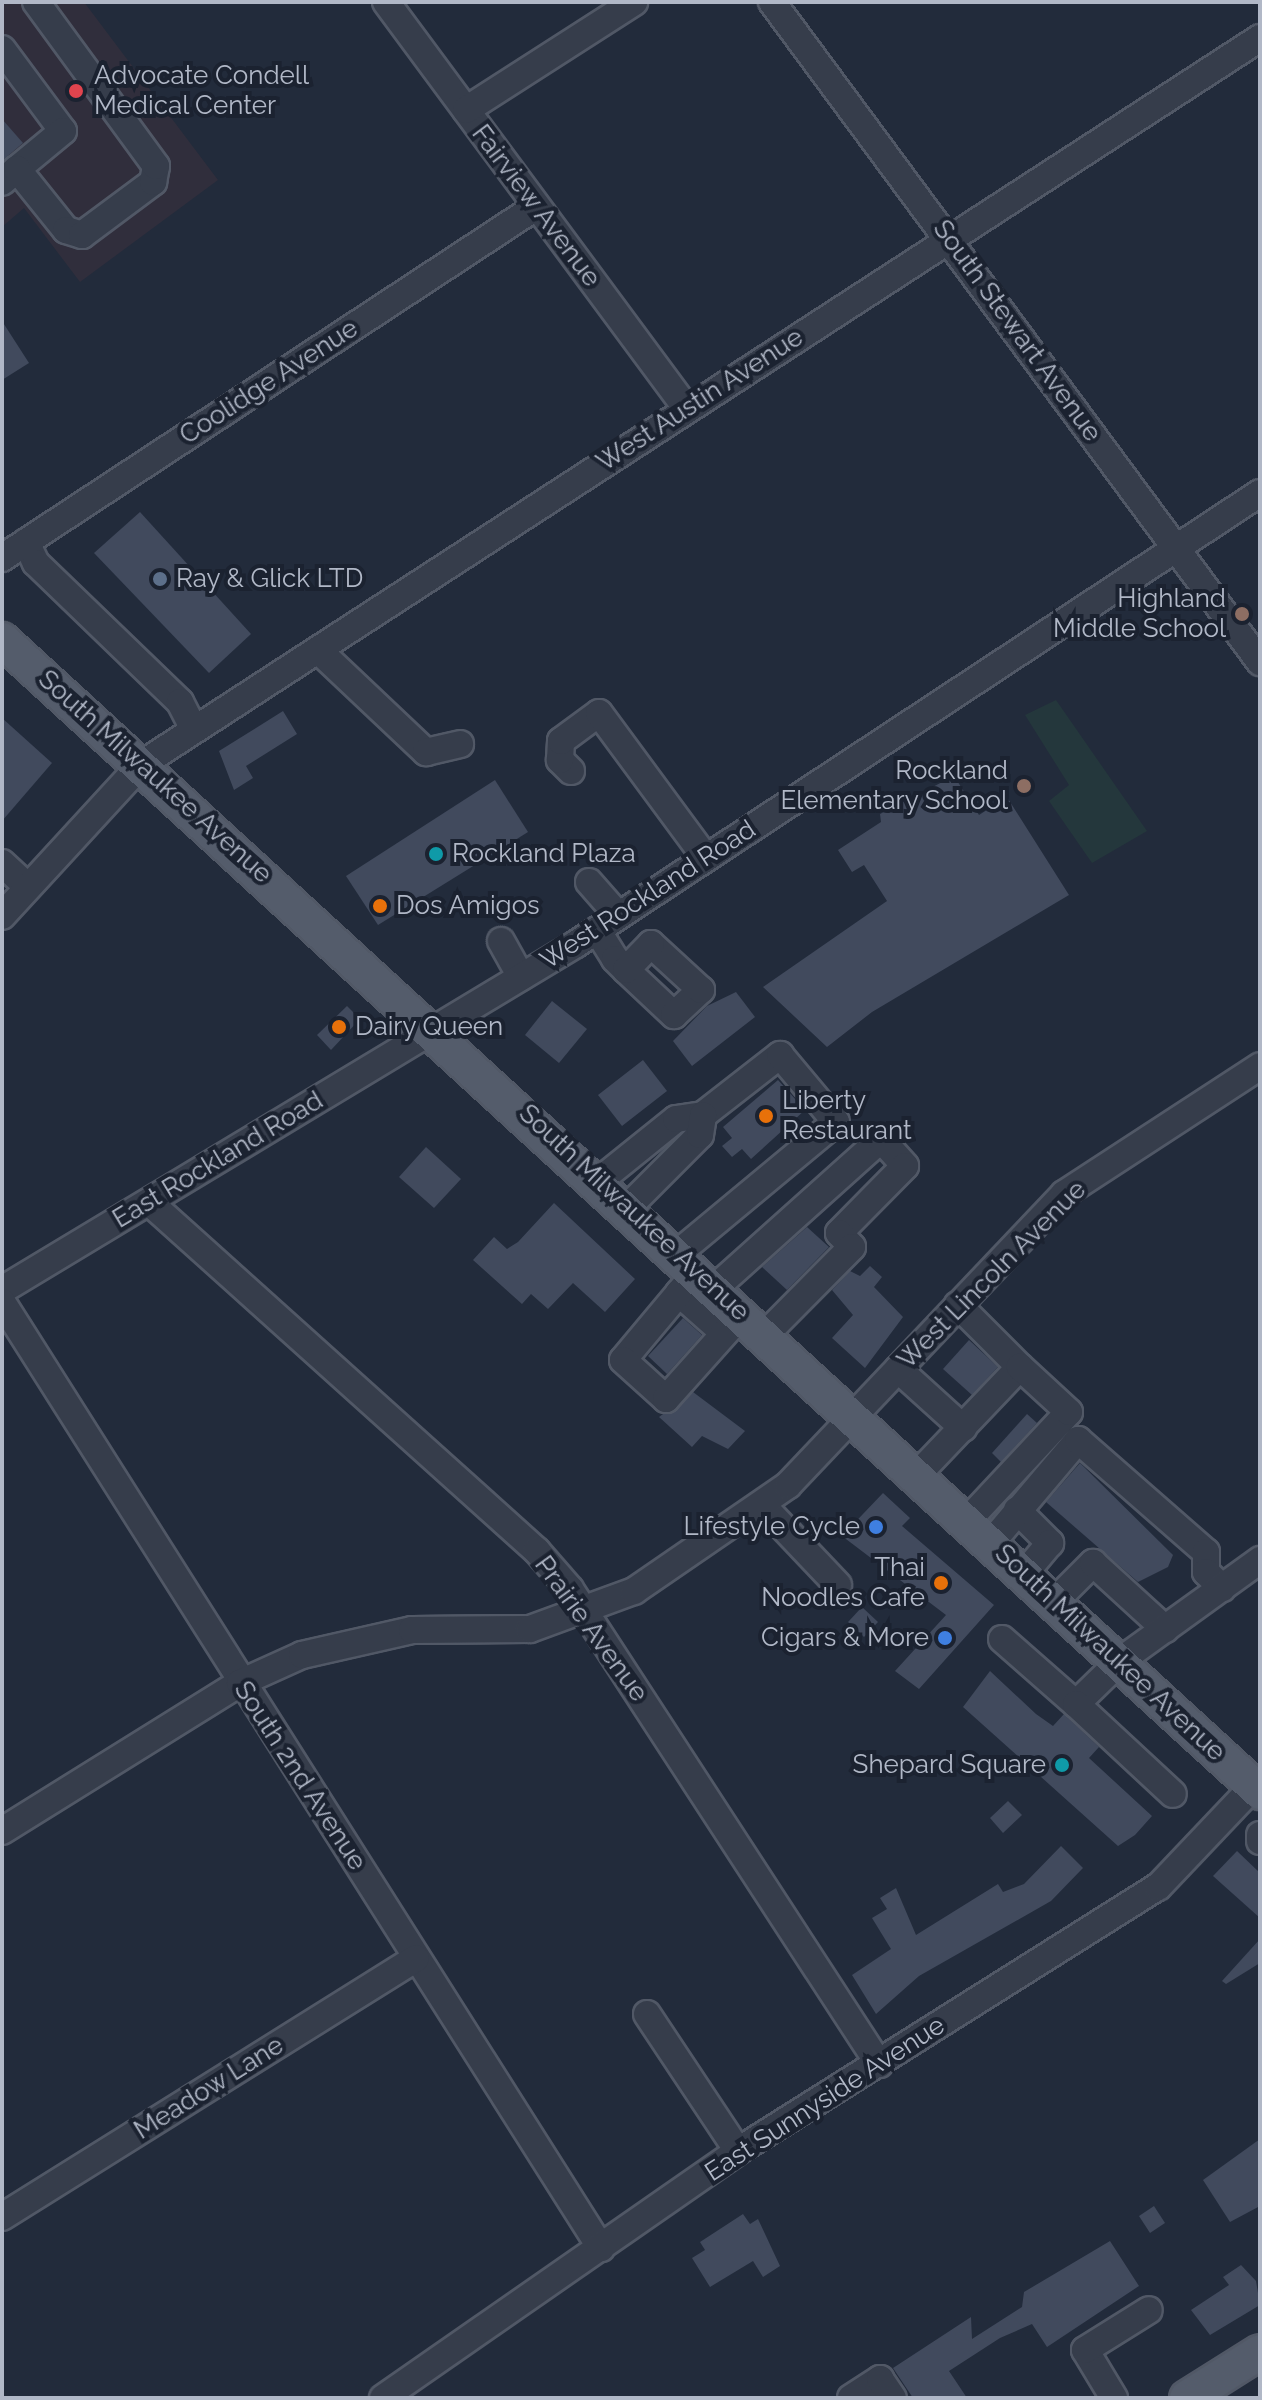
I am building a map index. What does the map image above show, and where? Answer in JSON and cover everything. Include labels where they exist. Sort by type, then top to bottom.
[{"type":"main road","name":"South Milwaukee Avenue","points":[[2,640],[435,1029],[627,1208],[744,1327],[853,1417],[1257,1789]]},
{"type":"main road","points":[[1187,2398],[1260,2352]]},
{"type":"street","points":[[2,49],[63,131],[9,175],[66,230],[82,235],[153,182],[156,166],[36,2]]},
{"type":"street","name":"Fairview Avenue","points":[[386,2],[687,409]]},
{"type":"street","points":[[466,110],[634,2]]},
{"type":"street","name":"South Stewart Avenue","points":[[772,2],[1260,662]]},
{"type":"street","name":"West Austin Avenue","points":[[2,916],[142,764],[1260,38]]},
{"type":"street","name":"Coolidge Avenue","points":[[2,558],[537,206]]},
{"type":"street","name":"West Rockland Road","points":[[435,1029],[608,923],[1260,493]]},
{"type":"street","points":[[26,542],[36,563],[180,702],[194,730]]},
{"type":"street","points":[[318,650],[426,752],[460,744]]},
{"type":"street","points":[[571,771],[560,760],[561,741],[599,713],[706,858]]},
{"type":"street","points":[[2,863],[28,887]]},
{"type":"street","points":[[589,882],[626,970],[679,1014],[701,990],[654,945],[626,970]]},
{"type":"street","points":[[501,941],[521,977]]},
{"type":"street","name":"East Rockland Road","points":[[2,1290],[435,1029]]},
{"type":"street","points":[[599,1181],[676,1119],[703,1115],[777,1052],[838,1117],[692,1277],[624,1363],[666,1399],[744,1327],[852,1247],[839,1233],[905,1166],[881,1139],[692,1277]]},
{"type":"street","name":"West Lincoln Avenue","points":[[6,1821],[240,1683],[361,1637],[530,1629],[585,1612],[634,1591],[763,1506],[853,1417],[1064,1194],[1260,1066]]},
{"type":"street","points":[[627,1208],[700,1135],[703,1115]]},
{"type":"street","name":"Prairie Avenue","points":[[149,1202],[537,1551],[585,1612],[879,2064]]},
{"type":"street","name":"South 2nd Avenue","points":[[2,1302],[240,1683],[601,2248]]},
{"type":"street","points":[[958,1305],[1069,1412],[979,1532]]},
{"type":"street","points":[[917,1475],[1020,1367]]},
{"type":"street","points":[[898,1369],[963,1428]]},
{"type":"street","points":[[979,1532],[1017,1510],[1080,1441],[1206,1552],[1206,1572],[1222,1588]]},
{"type":"street","points":[[763,1506],[838,1585]]},
{"type":"street","points":[[1017,1510],[1050,1543],[1024,1574]]},
{"type":"street","points":[[1076,1704],[1120,1661],[1260,1560]]},
{"type":"street","points":[[1055,1601],[1093,1563],[1165,1629]]},
{"type":"street","points":[[1002,1639],[1173,1794]]},
{"type":"street","name":"East Sunnyside Avenue","points":[[383,2398],[738,2151],[1158,1887],[1257,1789]]},
{"type":"street","name":"Meadow Lane","points":[[2,2217],[416,1958]]},
{"type":"street","points":[[647,2014],[738,2151]]},
{"type":"street","points":[[1114,2398],[1085,2350],[1149,2310]]},
{"type":"street","points":[[851,2398],[880,2379],[893,2398]]},
{"type":"shaded area","name":"Advocate Condell Medical Center","points":[[2,2],[84,2],[218,180],[80,282],[24,208],[2,227]]},
{"type":"green space","points":[[1056,700],[1147,831],[1092,863],[1049,801],[1069,785],[1025,715]]},
{"type":"building","points":[[2,119],[23,143],[2,161]]},
{"type":"building","points":[[2,321],[29,363],[2,380]]},
{"type":"building","name":"Ray & Glick LTD","points":[[140,512],[251,634],[209,673],[94,553]]},
{"type":"building","points":[[283,711],[297,734],[246,766],[253,778],[234,790],[219,751]]},
{"type":"building","points":[[2,718],[52,763],[2,821]]},
{"type":"building","name":"Rockland Elementary School","points":[[954,776],[979,815],[1007,797],[1069,895],[872,1012],[827,1047],[763,987],[887,901],[864,865],[852,872],[838,850],[881,822],[880,814]]},
{"type":"building","name":"Rockland Plaza","points":[[495,780],[528,832],[378,925],[346,876]]},
{"type":"building","points":[[736,992],[755,1017],[692,1066],[673,1041],[707,1006]]},
{"type":"building","points":[[552,1001],[587,1029],[559,1063],[525,1035]]},
{"type":"building","name":"Dairy Queen","points":[[347,1006],[360,1019],[331,1050],[317,1035]]},
{"type":"building","points":[[643,1060],[667,1091],[622,1126],[598,1095]]},
{"type":"building","name":"Liberty Restaurant","points":[[778,1080],[805,1110],[751,1159],[742,1149],[732,1157],[722,1146],[732,1138],[723,1127]]},
{"type":"building","points":[[426,1147],[461,1179],[434,1208],[399,1177]]},
{"type":"building","points":[[554,1203],[635,1279],[605,1312],[573,1283],[548,1309],[531,1294],[522,1304],[473,1260],[494,1237],[507,1249],[518,1242]]},
{"type":"building","points":[[807,1227],[829,1247],[787,1290],[762,1267]]},
{"type":"building","points":[[870,1266],[882,1277],[874,1287],[903,1317],[865,1368],[832,1338],[853,1315],[832,1290],[850,1271],[860,1276]]},
{"type":"building","points":[[683,1318],[702,1335],[667,1374],[648,1356]]},
{"type":"building","points":[[969,1340],[998,1367],[972,1395],[943,1369]]},
{"type":"building","points":[[693,1392],[745,1431],[728,1449],[702,1436],[692,1447],[659,1417]]},
{"type":"building","points":[[1027,1414],[1037,1423],[1001,1462],[992,1453]]},
{"type":"building","points":[[1080,1463],[1173,1555],[1168,1567],[1138,1582],[1046,1502]]},
{"type":"building","points":[[883,1493],[910,1518],[902,1526],[994,1605],[919,1689],[895,1671],[946,1615],[842,1536]]},
{"type":"building","points":[[862,1607],[878,1622],[864,1637],[848,1622]]},
{"type":"building","name":"Shepard Square","points":[[990,1671],[1053,1726],[1064,1714],[1099,1747],[1089,1758],[1152,1816],[1135,1835],[1118,1846],[963,1707]]},
{"type":"building","points":[[1008,1801],[1022,1815],[1003,1833],[990,1818]]},
{"type":"building","points":[[1061,1846],[1083,1868],[1051,1901],[919,1976],[876,2014],[852,1975],[891,1949],[872,1918],[887,1909],[880,1898],[896,1888],[916,1935],[998,1884],[1003,1892],[1024,1884]]},
{"type":"building","points":[[1237,1851],[1260,1873],[1260,1918],[1213,1876]]},
{"type":"building","points":[[1260,1939],[1260,1963],[1226,1984],[1222,1981]]},
{"type":"building","points":[[1260,2139],[1260,2206],[1230,2222],[1203,2180]]},
{"type":"building","points":[[1154,2206],[1165,2223],[1150,2233],[1139,2216]]},
{"type":"building","points":[[743,2214],[750,2224],[758,2219],[780,2266],[763,2277],[753,2261],[710,2287],[692,2258],[705,2250],[700,2242]]},
{"type":"building","points":[[1110,2241],[1139,2286],[1047,2347],[1032,2324],[1000,2338],[949,2371],[967,2398],[913,2398],[893,2368],[971,2317],[972,2339],[1022,2307],[1024,2292]]},
{"type":"building","points":[[1241,2265],[1256,2281],[1260,2305],[1210,2335],[1191,2310],[1229,2285],[1223,2277]]},
{"type":"place","name":"Advocate Condell Medical Center","points":[[76,91]]},
{"type":"place","name":"Ray & Glick LTD","points":[[160,579]]},
{"type":"place","name":"Highland Middle School","points":[[1242,614]]},
{"type":"place","name":"Rockland Elementary School","points":[[1024,786]]},
{"type":"place","name":"Rockland Plaza","points":[[436,854]]},
{"type":"place","name":"Dos Amigos","points":[[380,906]]},
{"type":"place","name":"Dairy Queen","points":[[339,1027]]},
{"type":"place","name":"Liberty Restaurant","points":[[766,1116]]},
{"type":"place","name":"Lifestyle Cycle","points":[[876,1527]]},
{"type":"place","name":"Thai Noodles Cafe","points":[[941,1583]]},
{"type":"place","name":"Cigars & More","points":[[945,1638]]},
{"type":"place","name":"Shepard Square","points":[[1062,1765]]}]
